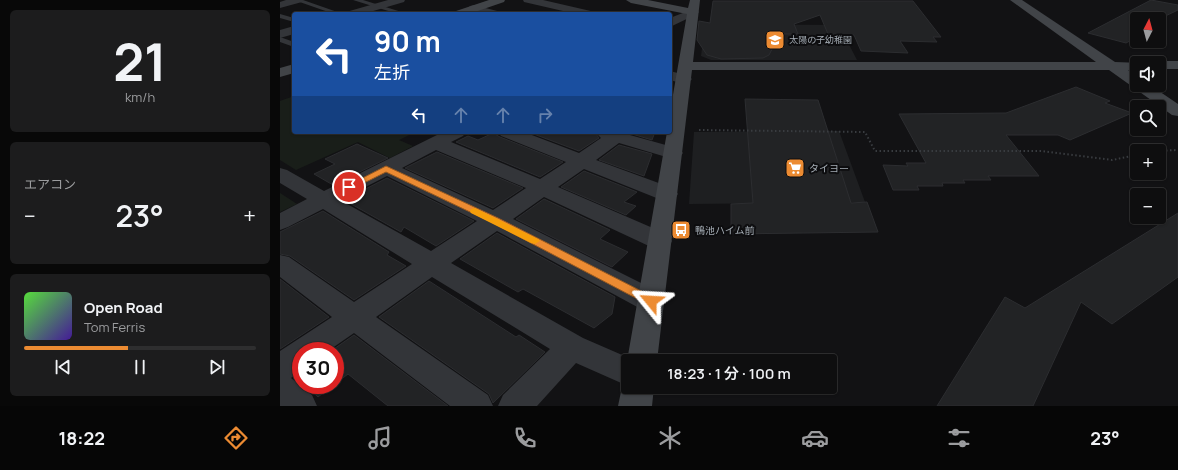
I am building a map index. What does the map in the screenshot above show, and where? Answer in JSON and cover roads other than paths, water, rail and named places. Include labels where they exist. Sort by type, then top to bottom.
[{"type":"street","points":[[280,5],[297,0]]},
{"type":"street","points":[[357,12],[400,0]]},
{"type":"street","points":[[463,12],[500,0]]},
{"type":"street","points":[[528,0],[582,12]]},
{"type":"street","points":[[631,0],[694,6]]},
{"type":"street","points":[[1015,0],[1130,78]]},
{"type":"street","points":[[672,22],[694,6]]},
{"type":"street","points":[[643,354],[673,153],[675,112],[680,73],[694,6]]},
{"type":"street","points":[[474,8],[489,12]]},
{"type":"street","points":[[280,34],[292,31]]},
{"type":"street","points":[[1166,65],[1178,65]]},
{"type":"street","points":[[680,73],[1130,66]]},
{"type":"street","points":[[1150,92],[1178,111]]},
{"type":"street","points":[[280,222],[453,134]]},
{"type":"street","points":[[512,134],[666,194]]},
{"type":"street","points":[[318,342],[581,162],[613,134],[673,153]]},
{"type":"street","points":[[436,143],[543,188],[660,241]]},
{"type":"street","points":[[386,168],[495,220],[651,301]]},
{"type":"street","points":[[280,174],[572,347],[621,369]]},
{"type":"street","points":[[280,264],[476,406]]},
{"type":"street","points":[[515,406],[572,347]]},
{"type":"street","points":[[280,368],[292,360]]},
{"type":"street","points":[[280,388],[300,406]]},
{"type":"street","points":[[635,406],[637,394]]},
{"type":"lane","points":[[297,0],[334,12]]},
{"type":"lane","points":[[356,0],[398,12]]},
{"type":"lane","points":[[280,16],[292,19]]},
{"type":"lane","points":[[280,39],[292,44]]},
{"type":"place","name":"太陽の子幼稚園","points":[[775,40]]},
{"type":"place","name":"タイヨー","points":[[795,168]]},
{"type":"place","name":"鴨池ハイム前","points":[[681,230]]}]
